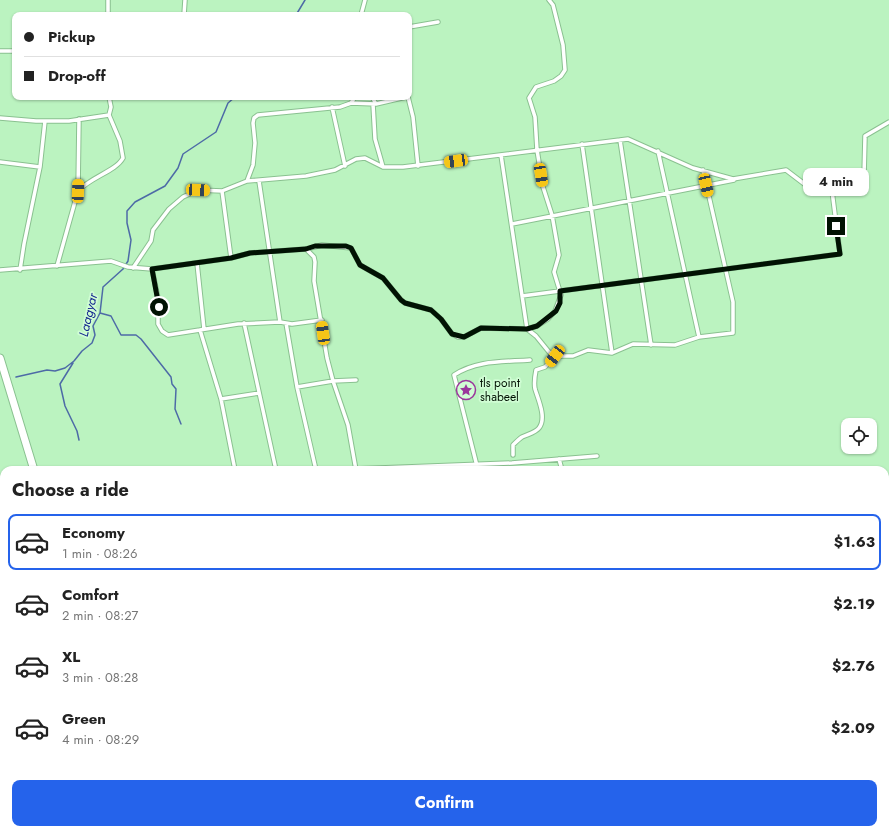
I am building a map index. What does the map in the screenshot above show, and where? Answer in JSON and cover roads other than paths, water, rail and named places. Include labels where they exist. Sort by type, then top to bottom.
[{"type":"highway","points":[[0,358],[33,466]]},
{"type":"street","points":[[108,0],[108,12]]},
{"type":"street","points":[[184,12],[185,0]]},
{"type":"street","points":[[362,12],[365,0]]},
{"type":"street","points":[[0,270],[20,270],[111,261],[133,268],[152,269],[231,258],[250,253],[306,249],[322,245],[351,248],[360,265],[383,278],[401,300],[405,303],[431,310],[441,319],[452,334],[464,337],[481,328],[527,329],[537,326],[556,311],[560,303],[560,291],[554,272],[559,255],[552,216],[542,187],[537,150],[535,117],[529,98],[536,87],[554,81],[561,76],[565,70],[563,45],[553,5],[550,0]]},
{"type":"street","points":[[412,26],[438,22]]},
{"type":"street","points":[[0,51],[12,51]]},
{"type":"street","points":[[78,191],[85,183],[116,167],[123,158],[120,141],[109,115],[111,107],[110,100]]},
{"type":"street","points":[[373,100],[375,104],[375,139],[383,167]]},
{"type":"street","points":[[247,180],[252,166],[254,118],[258,115],[332,107],[351,103],[375,104],[393,100]]},
{"type":"street","points":[[408,100],[413,117],[418,166]]},
{"type":"street","points":[[332,107],[345,166]]},
{"type":"street","points":[[0,118],[45,121],[109,115]]},
{"type":"street","points":[[57,266],[78,191],[79,119]]},
{"type":"street","points":[[20,270],[40,168],[45,121]]},
{"type":"street","points":[[133,268],[151,241],[153,230],[168,209],[183,197],[198,190],[222,191],[247,180],[306,176],[335,170],[356,159],[365,158],[383,167],[418,166],[628,139],[703,170],[733,179],[786,170],[806,186],[860,180],[864,176],[865,136],[889,122]]},
{"type":"street","points":[[620,140],[651,345]]},
{"type":"street","points":[[582,144],[612,353]]},
{"type":"street","points":[[658,151],[700,337]]},
{"type":"street","points":[[501,155],[527,329],[536,336],[549,352],[555,356],[574,356],[588,350],[612,353],[633,344],[675,345],[700,337],[733,333],[732,302],[703,170]]},
{"type":"street","points":[[0,162],[40,168]]},
{"type":"street","points":[[512,224],[773,172]]},
{"type":"street","points":[[259,180],[280,322]]},
{"type":"street","points":[[522,296],[840,254],[831,183]]},
{"type":"street","points":[[222,191],[231,258]]},
{"type":"street","points":[[306,249],[314,257],[314,281],[322,320],[327,358],[348,425],[355,466]]},
{"type":"street","points":[[197,263],[202,329],[221,399],[234,466]]},
{"type":"street","points":[[152,269],[158,298],[158,324],[162,331],[168,335],[244,323],[280,322],[292,324],[322,320]]},
{"type":"street","points":[[244,323],[275,466]]},
{"type":"street","points":[[286,323],[297,386],[315,466]]},
{"type":"street","points":[[513,455],[513,445],[521,437],[535,432],[540,427],[542,422],[542,413],[538,394],[535,388],[535,374],[536,370],[545,366],[555,356]]},
{"type":"street","points":[[476,464],[454,375],[465,368],[477,364],[530,360]]},
{"type":"street","points":[[297,386],[333,381],[356,380]]},
{"type":"street","points":[[221,399],[259,394]]},
{"type":"street","points":[[422,466],[597,456]]},
{"type":"street","points":[[559,459],[561,466]]},
{"type":"waterway","name":"Laagyar","points":[[298,12],[305,0]]},
{"type":"waterway","name":"Laagyar","points":[[16,377],[47,370],[55,371],[65,368],[92,343],[95,335],[93,326],[100,313],[103,287],[123,269],[128,261],[131,240],[127,223],[127,211],[135,202],[165,186],[178,168],[183,154],[216,132],[228,103],[232,100]]},
{"type":"waterway","points":[[100,313],[111,316],[121,335],[136,335],[141,339],[171,377],[172,384],[176,389],[175,409],[181,424]]},
{"type":"waterway","points":[[73,363],[60,384],[65,406],[77,431],[79,440]]},
{"type":"place","name":"tls point shabeel","points":[[466,390]]}]
